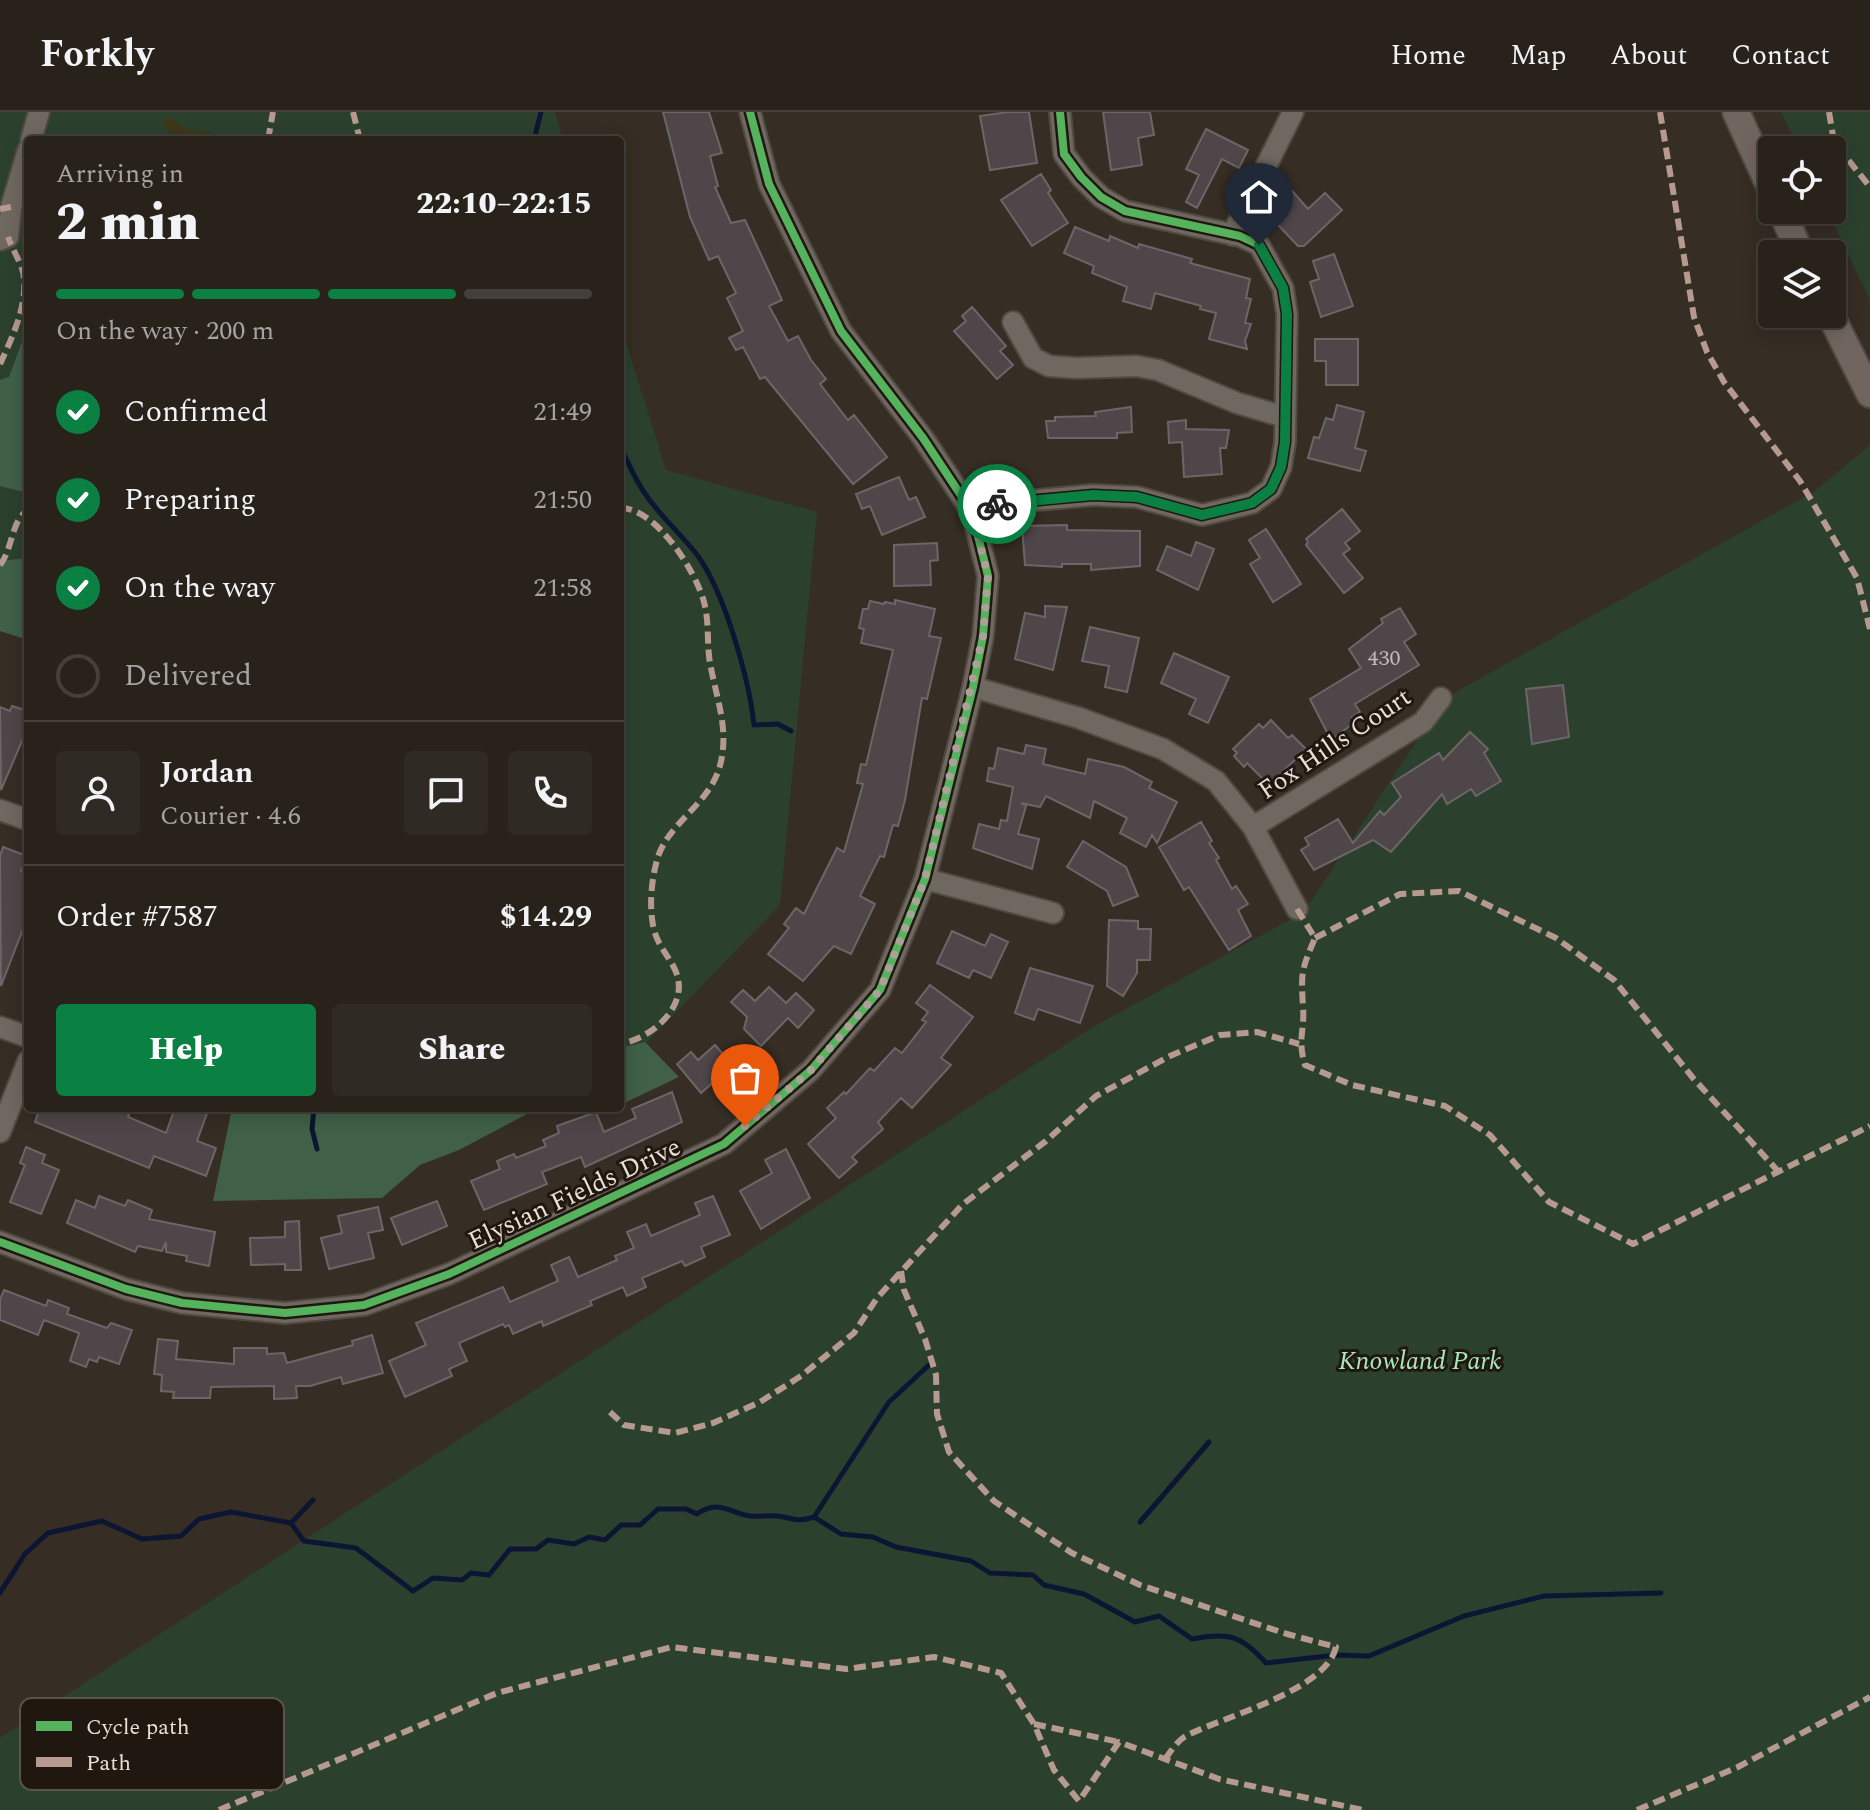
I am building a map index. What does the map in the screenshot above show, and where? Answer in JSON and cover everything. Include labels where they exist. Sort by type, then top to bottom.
[{"type":"main road","points":[[1736,112],[1758,160]]},
{"type":"main road","points":[[1837,328],[1870,394]]},
{"type":"street","points":[[32,136],[39,112]]},
{"type":"street","name":"Elysian Fields Drive","points":[[0,1242],[126,1289],[182,1303],[285,1313],[364,1305],[449,1274],[724,1144],[811,1070],[880,990],[925,879],[973,687],[983,636],[988,576],[972,512],[923,438],[841,331],[769,184],[750,112]]},
{"type":"street","points":[[972,512],[994,504],[1093,495],[1137,497],[1202,515],[1252,503],[1271,489],[1281,467],[1287,314],[1283,288],[1259,245],[1232,235],[1125,211],[1101,197],[1064,154],[1060,112]]},
{"type":"street","points":[[1232,235],[1293,112]]},
{"type":"street","points":[[0,240],[8,237],[11,207],[24,163]]},
{"type":"street","points":[[1013,322],[1033,358],[1049,366],[1136,366],[1158,370],[1237,403],[1285,417]]},
{"type":"street","points":[[973,687],[1079,718],[1163,749],[1216,781],[1253,827],[1297,909]]},
{"type":"street","name":"Fox Hills Court","points":[[1253,827],[1423,722],[1441,698]]},
{"type":"street","points":[[0,810],[24,819]]},
{"type":"street","points":[[925,879],[1053,913]]},
{"type":"street","points":[[0,1027],[24,1036]]},
{"type":"street","points":[[0,1132],[24,1071]]},
{"type":"green space","points":[[0,112],[555,112],[562,136],[24,136],[24,639],[0,631]]},
{"type":"green space","points":[[1781,112],[1870,112],[1870,300],[1846,250],[1846,240],[1841,240],[1834,224],[1846,224],[1846,136],[1792,136]]},
{"type":"green space","points":[[24,336],[24,492],[0,486],[0,380],[9,377]]},
{"type":"green space","points":[[624,336],[666,470],[817,512],[780,905],[624,1066]]},
{"type":"green space","name":"Knowland Park","points":[[1870,445],[1870,1810],[0,1810],[0,1738],[20,1725],[20,1790],[284,1790],[284,1698],[61,1698],[1091,1028],[1304,912],[1445,698],[1815,491]]},
{"type":"green space","points":[[24,558],[24,639],[0,631],[0,561]]},
{"type":"green space","points":[[645,1042],[679,1077],[624,1103],[624,1047]]},
{"type":"green space","points":[[231,1112],[550,1112],[527,1114],[459,1150],[420,1165],[382,1198],[213,1201]]},
{"type":"sand","points":[[170,117],[185,129],[210,132],[211,136],[175,136],[163,124],[165,118]]},
{"type":"building","points":[[663,112],[709,112],[722,153],[710,156],[718,186],[715,187],[731,223],[745,220],[782,300],[769,306],[788,341],[798,336],[826,379],[820,384],[848,420],[854,415],[887,457],[853,484],[765,377],[760,379],[743,347],[736,350],[729,338],[743,331],[727,298],[736,293],[718,256],[709,260],[690,217]]},
{"type":"building","points":[[1029,112],[1037,163],[990,170],[980,116]]},
{"type":"building","points":[[1103,112],[1150,112],[1154,135],[1138,138],[1142,165],[1111,170]]},
{"type":"building","points":[[1206,129],[1248,150],[1239,168],[1222,159],[1197,208],[1186,202],[1199,175],[1186,169]]},
{"type":"building","points":[[1041,174],[1051,190],[1048,193],[1068,223],[1032,246],[1001,200]]},
{"type":"building","points":[[1287,185],[1308,209],[1325,193],[1342,210],[1304,246],[1298,246],[1261,207]]},
{"type":"building","points":[[1075,227],[1109,241],[1110,236],[1138,248],[1139,244],[1192,259],[1190,263],[1250,279],[1246,298],[1251,299],[1245,323],[1251,324],[1245,341],[1247,349],[1209,339],[1216,313],[1200,309],[1201,306],[1155,293],[1151,309],[1123,301],[1127,287],[1092,273],[1094,266],[1064,253]]},
{"type":"building","points":[[1334,254],[1353,306],[1321,317],[1310,282],[1319,279],[1313,261]]},
{"type":"building","points":[[972,307],[1006,346],[1000,351],[1013,365],[997,379],[954,331],[966,321],[962,316]]},
{"type":"building","points":[[1315,339],[1358,339],[1358,385],[1326,385],[1326,361],[1315,361]]},
{"type":"building","points":[[1337,405],[1364,412],[1355,448],[1366,451],[1360,471],[1308,458],[1314,437],[1319,438],[1326,418],[1333,420]]},
{"type":"building","points":[[1131,407],[1132,432],[1117,433],[1117,438],[1048,438],[1046,421],[1055,421],[1055,417],[1096,416],[1095,412]]},
{"type":"building","points":[[1186,420],[1186,429],[1229,430],[1226,448],[1220,448],[1222,474],[1184,477],[1182,442],[1169,443],[1168,422]]},
{"type":"building","points":[[899,477],[909,500],[916,497],[925,517],[882,535],[870,506],[862,509],[856,494]]},
{"type":"building","points":[[1342,509],[1360,531],[1345,543],[1350,549],[1343,554],[1363,578],[1344,593],[1306,545],[1306,539]]},
{"type":"building","points":[[1067,525],[1067,530],[1140,531],[1140,566],[1091,570],[1091,564],[1062,564],[1062,567],[1025,565],[1022,526]]},
{"type":"building","points":[[1266,529],[1301,584],[1273,602],[1250,564],[1260,558],[1249,540]]},
{"type":"building","points":[[1196,542],[1214,549],[1198,590],[1157,570],[1167,546],[1191,556]]},
{"type":"building","points":[[937,543],[938,560],[930,561],[931,585],[894,586],[894,545]]},
{"type":"building","points":[[895,600],[935,609],[929,636],[941,638],[927,699],[922,698],[905,800],[898,826],[893,825],[884,857],[880,856],[860,896],[875,904],[851,954],[834,946],[803,981],[768,954],[789,928],[784,924],[796,908],[804,914],[837,848],[844,852],[863,784],[857,783],[861,764],[866,765],[893,650],[861,643],[864,629],[859,628],[863,609],[868,609],[870,601],[895,604]]},
{"type":"building","points":[[1045,606],[1067,607],[1053,670],[1015,659],[1025,613],[1045,617]]},
{"type":"building","points":[[1400,608],[1416,634],[1404,642],[1419,665],[1355,704],[1360,712],[1352,717],[1355,722],[1331,740],[1310,699],[1361,668],[1349,649],[1383,623],[1381,619]]},
{"type":"building","points":[[1090,627],[1139,638],[1127,692],[1105,687],[1109,666],[1082,661]]},
{"type":"building","points":[[1174,653],[1229,677],[1208,723],[1189,714],[1196,699],[1161,683]]},
{"type":"building","points":[[1563,685],[1569,737],[1532,744],[1526,689]]},
{"type":"building","points":[[12,706],[24,710],[24,736],[1,790],[0,707],[10,711]]},
{"type":"building","points":[[1271,720],[1288,738],[1292,735],[1306,749],[1269,785],[1247,763],[1244,767],[1234,756],[1237,753],[1233,749],[1259,724],[1263,728]]},
{"type":"building","points":[[1470,732],[1488,749],[1484,753],[1501,781],[1476,796],[1471,789],[1447,804],[1442,794],[1391,852],[1373,840],[1314,870],[1301,850],[1309,845],[1305,838],[1338,819],[1353,843],[1380,811],[1384,815],[1401,797],[1392,783],[1439,753],[1443,760]]},
{"type":"building","points":[[1026,745],[1046,749],[1043,764],[1085,774],[1088,759],[1124,767],[1152,782],[1149,788],[1177,802],[1157,843],[1152,835],[1146,847],[1120,833],[1127,818],[1094,801],[1090,818],[1046,796],[1040,807],[1021,803],[1026,806],[1018,834],[1039,839],[1032,869],[973,848],[979,824],[999,829],[1001,820],[1007,821],[1013,787],[987,781],[989,768],[994,769],[998,748],[1024,754]]},
{"type":"building","points":[[1201,822],[1232,889],[1236,886],[1248,904],[1238,910],[1251,936],[1229,950],[1189,887],[1184,890],[1159,847]]},
{"type":"building","points":[[1083,841],[1126,867],[1138,896],[1113,906],[1107,891],[1067,867]]},
{"type":"building","points":[[3,847],[24,855],[21,871],[24,872],[24,926],[1,986],[0,856]]},
{"type":"building","points":[[1109,920],[1138,921],[1138,929],[1151,929],[1150,960],[1137,960],[1137,973],[1123,996],[1107,986]]},
{"type":"building","points":[[952,931],[985,946],[991,934],[1008,942],[991,978],[973,970],[969,978],[937,963]]},
{"type":"building","points":[[1030,968],[1093,986],[1080,1023],[1038,1009],[1034,1020],[1015,1013]]},
{"type":"building","points":[[930,985],[973,1017],[941,1058],[951,1065],[912,1108],[901,1098],[878,1122],[883,1129],[852,1157],[857,1162],[839,1178],[808,1144],[836,1118],[827,1108],[844,1092],[846,1094],[870,1068],[874,1071],[895,1048],[902,1053],[926,1022],[922,1020],[928,1012],[916,1003]]},
{"type":"building","points":[[769,987],[786,1003],[796,993],[814,1010],[798,1028],[788,1018],[761,1046],[744,1029],[747,1017],[731,1002],[743,990],[755,1001]]},
{"type":"building","points":[[715,1045],[731,1063],[741,1055],[754,1071],[738,1085],[726,1071],[701,1093],[677,1064],[691,1052],[698,1060]]},
{"type":"building","points":[[672,1092],[682,1122],[585,1167],[581,1157],[542,1172],[547,1184],[484,1210],[471,1181],[500,1169],[497,1161],[514,1154],[516,1158],[546,1146],[543,1140],[559,1133],[557,1126],[596,1112],[604,1132],[636,1118],[632,1109]]},
{"type":"building","points":[[39,1112],[130,1112],[128,1117],[166,1133],[174,1112],[208,1112],[197,1141],[216,1148],[206,1176],[154,1156],[149,1168],[35,1122]]},
{"type":"building","points":[[26,1147],[45,1155],[42,1163],[59,1170],[41,1214],[10,1202],[25,1165],[20,1163]]},
{"type":"building","points":[[786,1149],[810,1198],[761,1229],[740,1191],[772,1173],[765,1160]]},
{"type":"building","points":[[99,1196],[125,1206],[128,1200],[152,1210],[149,1219],[215,1232],[209,1266],[186,1261],[187,1256],[166,1252],[166,1242],[162,1251],[138,1246],[135,1252],[67,1223],[76,1200],[95,1208]]},
{"type":"building","points":[[713,1196],[730,1235],[701,1247],[705,1257],[685,1266],[682,1261],[642,1278],[646,1287],[627,1296],[623,1287],[590,1301],[592,1305],[543,1326],[542,1321],[513,1334],[509,1325],[505,1327],[503,1324],[459,1343],[467,1361],[449,1369],[452,1376],[405,1397],[389,1361],[426,1345],[416,1323],[503,1287],[510,1302],[558,1281],[551,1265],[569,1257],[578,1277],[617,1260],[615,1256],[634,1248],[627,1232],[646,1224],[651,1236],[700,1215],[695,1203]]},
{"type":"building","points":[[437,1201],[447,1226],[402,1245],[391,1218]]},
{"type":"building","points":[[378,1207],[383,1230],[368,1233],[374,1258],[329,1269],[321,1238],[342,1233],[338,1216]]},
{"type":"building","points":[[299,1221],[301,1270],[285,1270],[285,1264],[251,1265],[250,1238],[285,1237],[285,1222]]},
{"type":"building","points":[[4,1290],[46,1306],[48,1300],[69,1308],[67,1314],[107,1328],[111,1323],[132,1330],[119,1364],[99,1357],[97,1362],[89,1359],[86,1367],[70,1361],[79,1333],[44,1320],[38,1335],[0,1320],[0,1300]]},
{"type":"building","points":[[372,1335],[383,1373],[343,1384],[341,1377],[310,1386],[296,1386],[297,1398],[274,1399],[274,1386],[211,1387],[210,1398],[173,1398],[174,1392],[161,1391],[162,1375],[154,1374],[158,1339],[178,1341],[176,1359],[234,1364],[234,1348],[267,1348],[267,1354],[284,1353],[287,1363],[353,1345],[352,1341]]},
{"type":"waterway","points":[[535,136],[541,112]]},
{"type":"waterway","points":[[624,454],[642,489],[708,572],[741,661],[754,725],[778,724],[791,731]]},
{"type":"waterway","points":[[314,1112],[312,1129],[317,1149]]},
{"type":"waterway","points":[[814,1517],[889,1402],[929,1365]]},
{"type":"waterway","points":[[1140,1522],[1209,1442]]},
{"type":"waterway","points":[[291,1523],[313,1500]]},
{"type":"waterway","points":[[0,1593],[25,1554],[48,1533],[102,1521],[142,1539],[181,1536],[199,1519],[231,1512],[291,1523],[304,1541],[356,1548],[413,1591],[433,1578],[462,1580],[471,1573],[489,1575],[510,1549],[536,1549],[548,1540],[574,1544],[589,1537],[605,1540],[621,1525],[640,1525],[658,1509],[686,1509],[697,1514],[719,1507],[751,1516],[798,1520],[814,1517]]},
{"type":"waterway","points":[[814,1517],[841,1534],[873,1537],[896,1547],[971,1561],[990,1573],[1033,1575],[1044,1585],[1084,1594],[1135,1622],[1159,1616],[1192,1639],[1215,1636],[1233,1638],[1249,1646],[1266,1663],[1336,1655],[1369,1656],[1464,1616],[1544,1596],[1661,1593]]},
{"type":"marked path","points":[[269,136],[273,112]]},
{"type":"marked path","points":[[353,112],[359,136]]},
{"type":"marked path","points":[[1660,112],[1694,317],[1707,352],[1724,382],[1800,481],[1857,578],[1870,629]]},
{"type":"marked path","points":[[1829,112],[1834,142],[1870,187]]},
{"type":"marked path","points":[[0,209],[11,207]]},
{"type":"marked path","points":[[0,364],[10,343],[24,296],[23,272],[8,237]]},
{"type":"marked path","points":[[624,509],[633,510],[660,529],[683,558],[700,589],[706,610],[723,743],[719,769],[713,782],[668,838],[654,872],[652,922],[676,972],[679,985],[677,997],[672,1009],[655,1028],[624,1043]]},
{"type":"marked path","points":[[0,565],[24,513]]},
{"type":"marked path","points":[[1315,938],[1400,894],[1459,891],[1556,938],[1614,980],[1693,1078],[1777,1170]]},
{"type":"marked path","points":[[1297,909],[1315,938],[1302,978],[1302,1048],[1305,1065],[1352,1085],[1445,1106],[1490,1135],[1549,1202],[1633,1244],[1870,1126]]},
{"type":"marked path","points":[[610,1412],[624,1425],[675,1433],[713,1423],[760,1402],[801,1376],[854,1333],[877,1298],[963,1204],[1046,1141],[1096,1096],[1170,1056],[1220,1035],[1257,1032],[1299,1044]]},
{"type":"marked path","points":[[901,1271],[904,1290],[936,1375],[937,1414],[949,1452],[994,1501],[1072,1553],[1140,1585],[1336,1647],[1328,1663],[1314,1677],[1272,1700],[1186,1736],[1165,1759]]},
{"type":"marked path","points":[[284,1783],[497,1693],[672,1647],[846,1669],[934,1657],[1001,1673],[1034,1724],[1054,1770],[1079,1801],[1119,1742],[1219,1779],[1363,1810]]},
{"type":"marked path","points":[[1637,1810],[1738,1767],[1870,1697]]},
{"type":"marked path","points":[[1034,1724],[1119,1742]]},
{"type":"marked path","points":[[219,1810],[267,1790]]},
{"type":"cycle path","points":[[0,1242],[126,1289],[182,1303],[285,1313],[364,1305],[449,1274],[724,1144],[811,1070],[880,990],[925,879],[973,687],[983,636],[988,576],[972,512],[923,438],[841,331],[769,184],[750,112]]},
{"type":"cycle path","points":[[972,512],[994,504],[1093,495],[1137,497],[1202,515],[1252,503],[1271,489],[1281,467],[1285,442],[1287,314],[1283,288],[1259,245],[1240,236],[1125,211],[1101,197],[1064,154],[1060,112]]},
{"type":"way so far","points":[[745,1126],[811,1070],[880,990],[925,879],[983,636],[988,576],[972,512],[997,504]]},
{"type":"route","points":[[997,504],[1093,495],[1137,497],[1202,515],[1252,503],[1271,489],[1281,467],[1285,442],[1287,314],[1283,288],[1259,245]]}]
